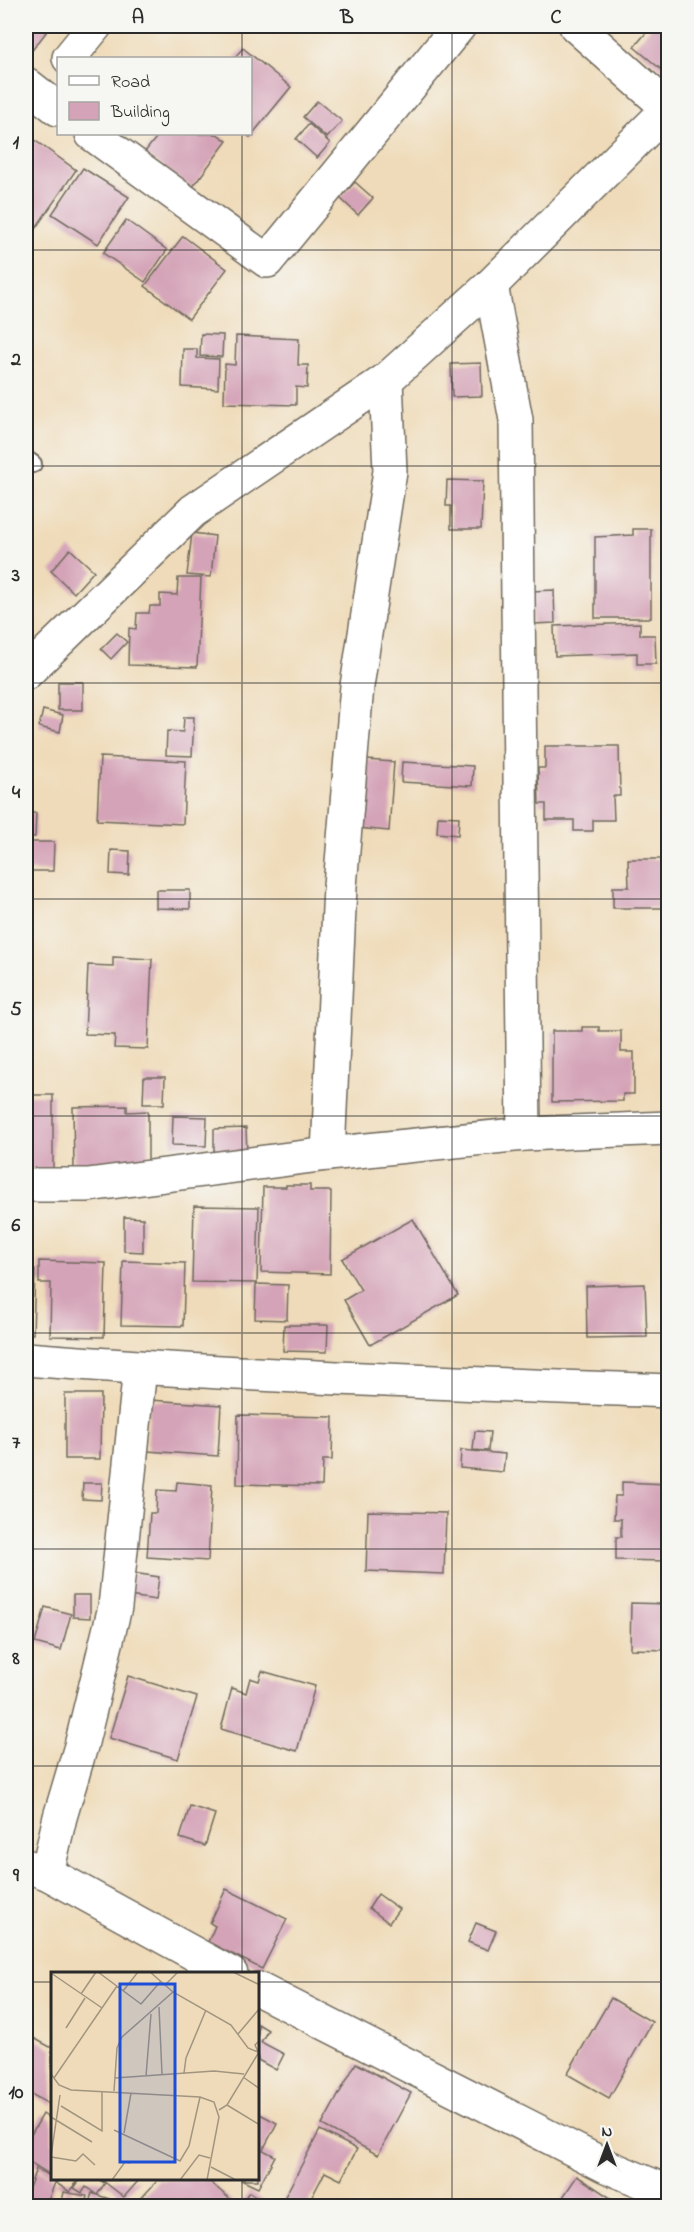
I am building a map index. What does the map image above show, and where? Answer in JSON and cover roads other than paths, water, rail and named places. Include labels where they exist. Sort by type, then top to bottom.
[{"type":"street","points":[[70,57],[95,26]]},
{"type":"street","points":[[93,135],[267,261],[459,26]]},
{"type":"street","points":[[26,673],[193,511],[386,380],[491,285],[669,109],[576,26]]},
{"type":"street","points":[[491,285],[516,420],[524,1134]]},
{"type":"street","points":[[328,1154],[340,886],[357,686],[390,471],[386,380]]},
{"type":"street","points":[[26,1185],[88,1185],[328,1154],[524,1134],[669,1128]]},
{"type":"street","points":[[26,1359],[357,1380],[669,1391]]},
{"type":"street","points":[[140,1368],[115,1607],[81,1746],[60,1817],[36,1870],[227,1972]]},
{"type":"street","points":[[260,1990],[606,2166],[669,2192]]}]
